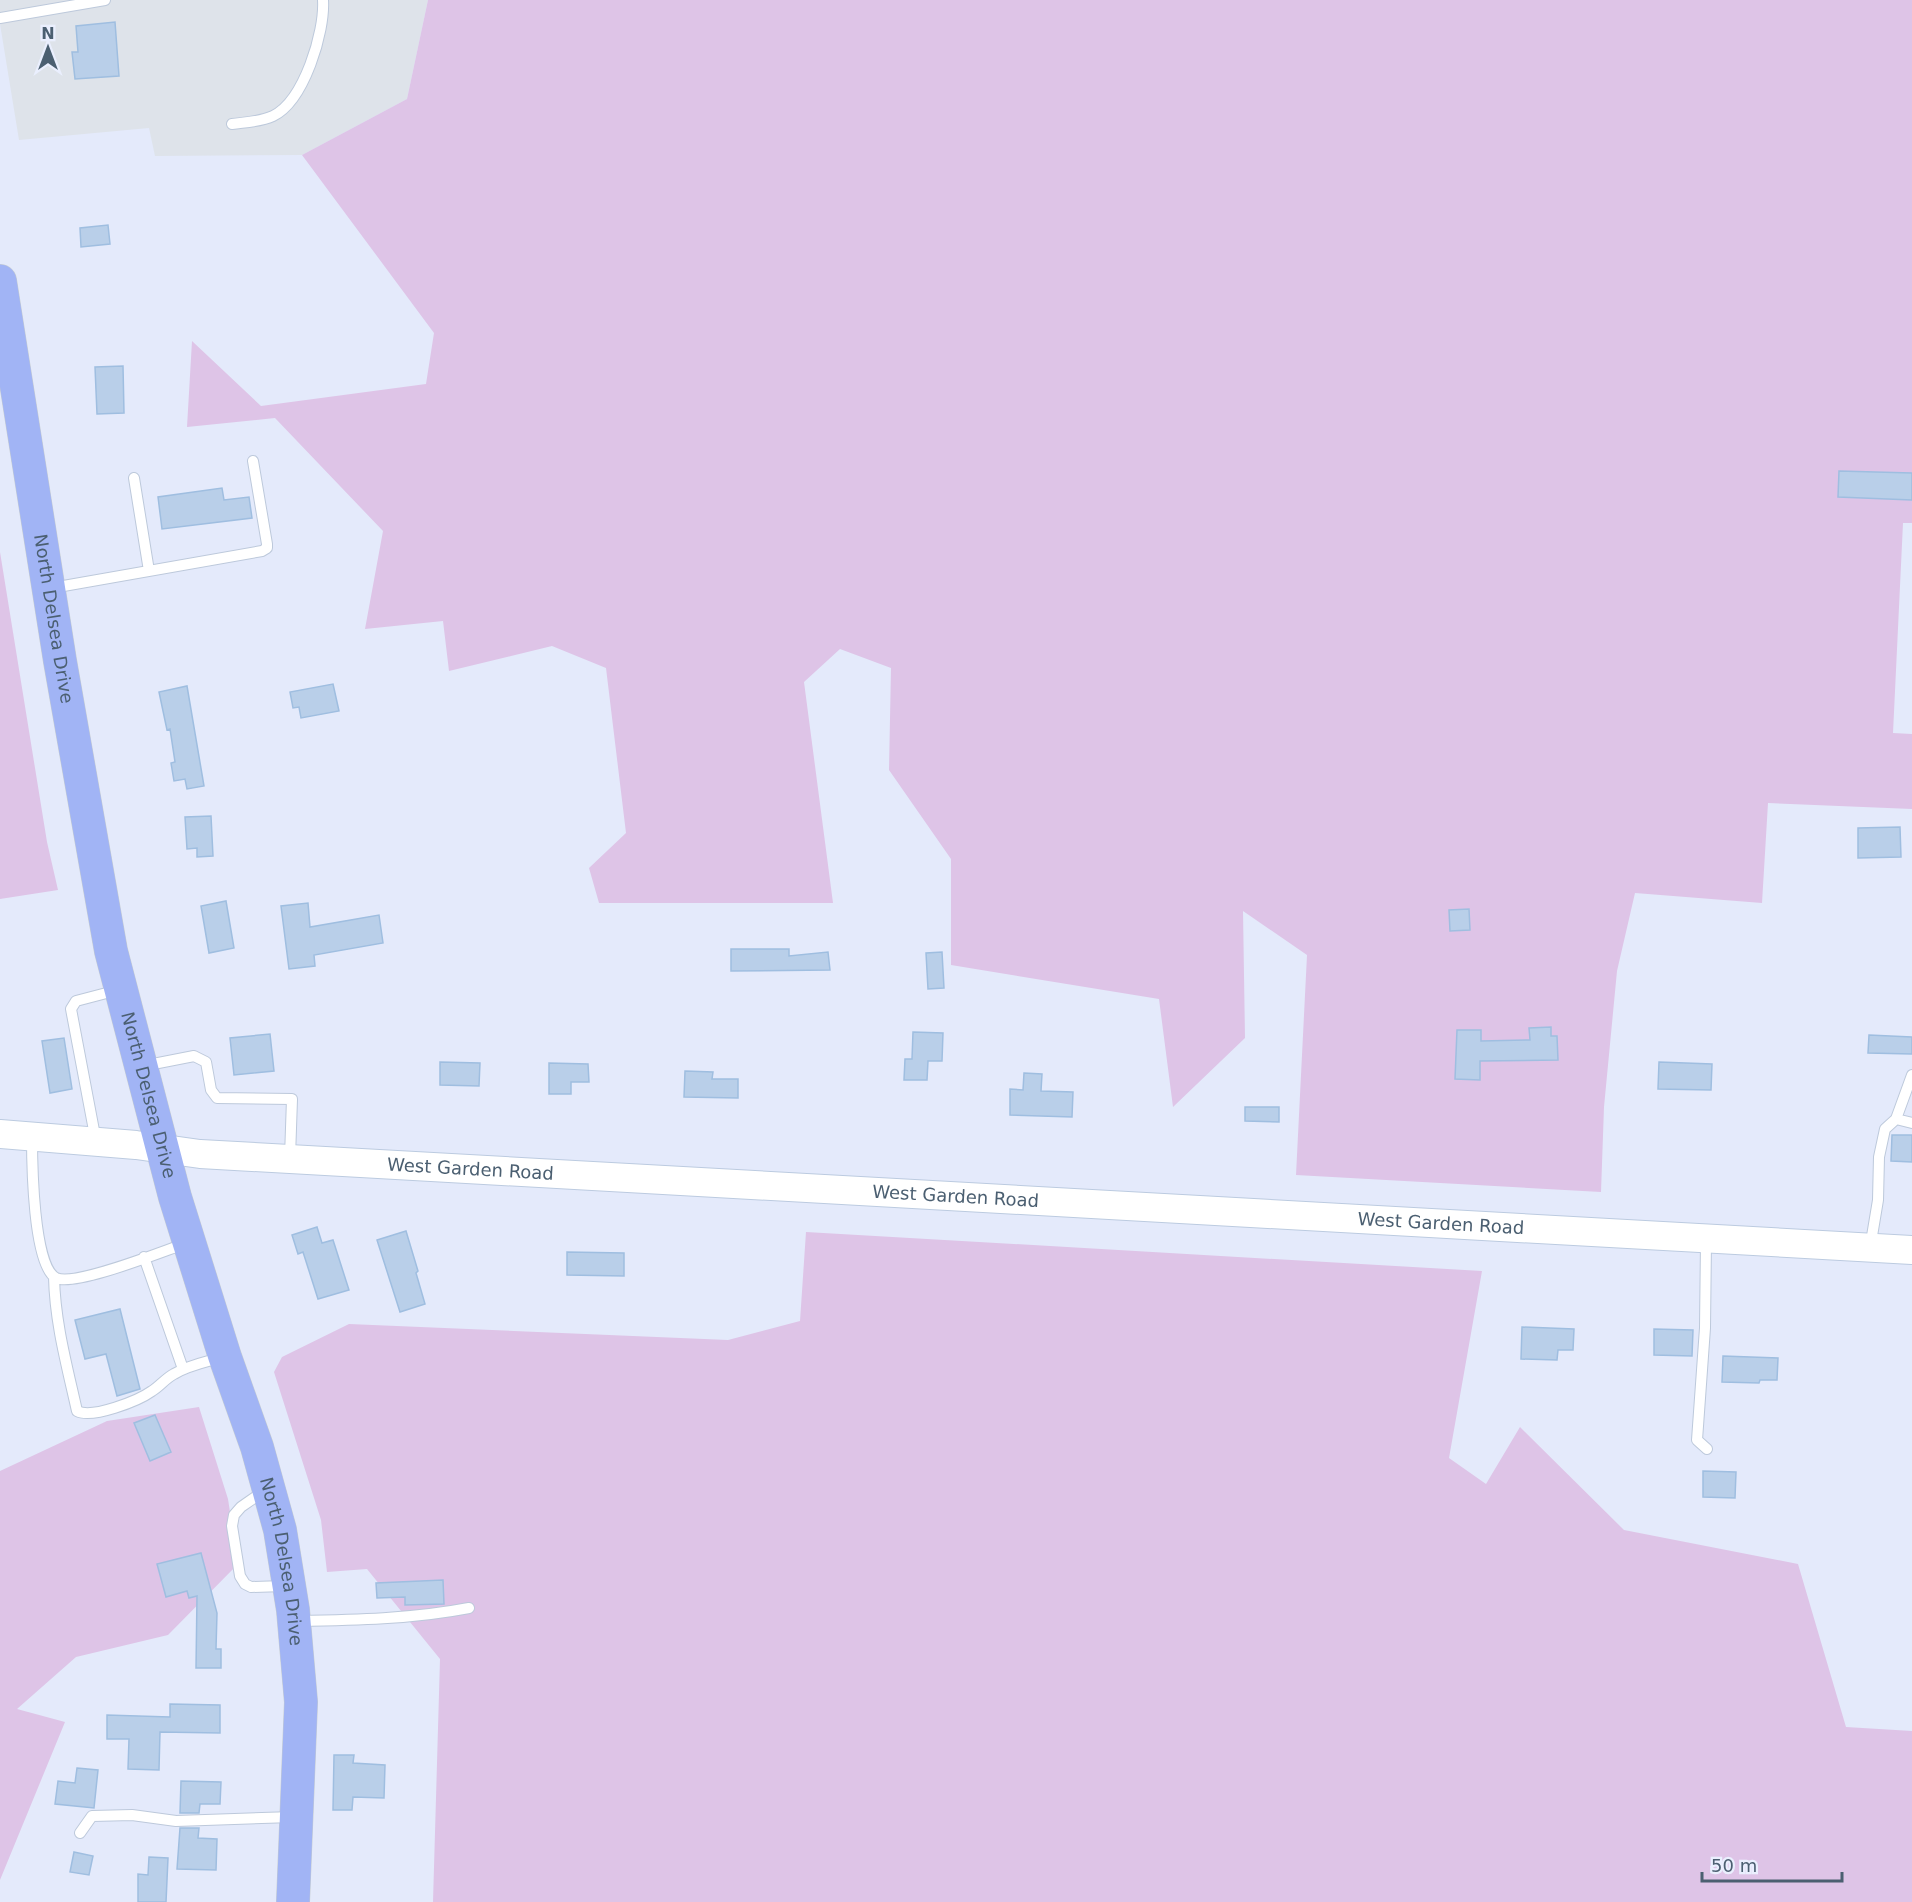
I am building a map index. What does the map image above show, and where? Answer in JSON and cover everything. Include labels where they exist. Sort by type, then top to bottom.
[{"type":"main road","name":"North Delsea Drive","points":[[0,281],[89,836],[111,951],[140,1067],[189,1242],[225,1357],[257,1447],[280,1530],[294,1621],[301,1702],[293,1902]]},
{"type":"main road","name":"West Garden Road","points":[[0,1134],[200,1154],[1912,1250]]},
{"type":"lane","points":[[0,18],[105,0]]},
{"type":"lane","points":[[232,124],[256,122],[275,115],[288,104],[301,85],[313,56],[324,15],[323,0]]},
{"type":"lane","points":[[49,589],[262,552],[267,548],[253,461]]},
{"type":"lane","points":[[134,478],[149,571]]},
{"type":"lane","points":[[96,1142],[70,1010],[76,1001],[120,989]]},
{"type":"lane","points":[[140,1067],[194,1056],[206,1062],[211,1089],[217,1098],[292,1099],[290,1159]]},
{"type":"lane","points":[[1870,1248],[1878,1200],[1879,1157],[1885,1129],[1896,1119],[1912,1075]]},
{"type":"lane","points":[[1896,1119],[1912,1123]]},
{"type":"lane","points":[[32,1136],[33,1184],[40,1252],[54,1277],[64,1280],[84,1278],[189,1242]]},
{"type":"lane","points":[[1706,1238],[1704,1328],[1697,1440],[1707,1449]]},
{"type":"lane","points":[[144,1257],[183,1369]]},
{"type":"lane","points":[[54,1277],[54,1305],[77,1411],[82,1414],[101,1412],[150,1393],[166,1379],[183,1369],[225,1357]]},
{"type":"lane","points":[[269,1488],[241,1507],[234,1515],[232,1526],[240,1576],[245,1584],[251,1587],[289,1586]]},
{"type":"lane","points":[[294,1621],[382,1620],[469,1608]]},
{"type":"lane","points":[[80,1833],[92,1816],[132,1815],[176,1821],[297,1817]]},
{"type":"shaded area","points":[[0,0],[428,0],[407,99],[302,155],[155,156],[149,128],[19,140],[0,24]]},
{"type":"shaded area","points":[[428,0],[1912,0],[1912,523],[1903,523],[1893,733],[1912,734],[1912,809],[1768,803],[1762,903],[1635,893],[1617,971],[1604,1107],[1601,1192],[1296,1175],[1307,955],[1243,911],[1245,1038],[1173,1107],[1159,999],[951,965],[951,859],[889,770],[891,668],[840,649],[804,682],[833,903],[599,903],[589,868],[626,833],[606,668],[552,646],[449,671],[443,621],[365,629],[383,531],[275,418],[187,427],[192,341],[261,406],[426,384],[434,333],[302,155],[407,99]]},
{"type":"shaded area","points":[[0,552],[47,842],[58,890],[0,899]]},
{"type":"shaded area","points":[[806,1232],[1482,1271],[1449,1458],[1486,1484],[1520,1427],[1624,1530],[1798,1564],[1846,1727],[1912,1731],[1912,1902],[433,1902],[440,1659],[367,1569],[327,1572],[321,1520],[274,1372],[282,1357],[349,1324],[728,1340],[800,1321]]},
{"type":"shaded area","points":[[199,1407],[228,1499],[238,1564],[168,1635],[76,1657],[17,1709],[65,1722],[0,1880],[0,1471],[107,1421]]},
{"type":"building","points":[[115,22],[119,76],[75,79],[72,52],[78,52],[76,26]]},
{"type":"building","points":[[108,225],[110,244],[81,247],[80,228]]},
{"type":"building","points":[[123,366],[124,413],[97,414],[95,367]]},
{"type":"building","points":[[1839,471],[1912,473],[1912,500],[1838,497]]},
{"type":"building","points":[[222,488],[224,500],[249,497],[252,518],[162,529],[158,497]]},
{"type":"building","points":[[333,684],[339,711],[301,718],[299,707],[293,708],[290,692]]},
{"type":"building","points":[[187,686],[204,786],[187,789],[185,779],[174,781],[171,763],[175,762],[170,729],[167,730],[159,692]]},
{"type":"building","points":[[211,816],[213,856],[197,857],[197,848],[187,849],[185,817]]},
{"type":"building","points":[[1900,827],[1901,857],[1858,858],[1858,828]]},
{"type":"building","points":[[226,901],[234,948],[209,953],[201,906]]},
{"type":"building","points":[[308,903],[310,927],[379,915],[383,943],[314,955],[315,966],[289,969],[281,906]]},
{"type":"building","points":[[1469,909],[1470,930],[1450,931],[1449,910]]},
{"type":"building","points":[[731,949],[789,949],[789,956],[828,952],[830,970],[731,971]]},
{"type":"building","points":[[942,952],[944,988],[928,989],[926,953]]},
{"type":"building","points":[[1551,1027],[1551,1036],[1557,1036],[1558,1060],[1480,1061],[1480,1080],[1455,1079],[1457,1030],[1481,1030],[1481,1041],[1530,1040],[1529,1028]]},
{"type":"building","points":[[913,1032],[943,1033],[942,1061],[928,1061],[927,1080],[904,1080],[905,1059],[912,1059]]},
{"type":"building","points":[[270,1034],[274,1071],[234,1075],[230,1038]]},
{"type":"building","points":[[1869,1035],[1912,1037],[1912,1054],[1868,1053]]},
{"type":"building","points":[[64,1038],[72,1089],[50,1093],[42,1041]]},
{"type":"building","points":[[440,1062],[480,1063],[479,1086],[440,1085]]},
{"type":"building","points":[[1659,1062],[1712,1064],[1711,1090],[1658,1089]]},
{"type":"building","points":[[549,1063],[588,1064],[589,1082],[571,1082],[571,1094],[549,1094]]},
{"type":"building","points":[[685,1071],[713,1072],[712,1079],[738,1079],[738,1098],[684,1097]]},
{"type":"building","points":[[1024,1073],[1042,1074],[1041,1091],[1073,1092],[1072,1117],[1010,1115],[1010,1089],[1023,1090]]},
{"type":"building","points":[[1245,1107],[1279,1107],[1279,1122],[1245,1121]]},
{"type":"building","points":[[1892,1135],[1912,1135],[1912,1162],[1891,1161]]},
{"type":"building","points":[[317,1227],[322,1243],[333,1240],[349,1290],[318,1299],[303,1252],[298,1254],[292,1235]]},
{"type":"building","points":[[406,1231],[425,1304],[400,1312],[377,1240]]},
{"type":"building","points":[[567,1252],[624,1253],[624,1276],[567,1275]]},
{"type":"building","points":[[120,1309],[140,1389],[117,1396],[106,1354],[85,1359],[75,1320]]},
{"type":"building","points":[[1522,1327],[1574,1329],[1573,1350],[1558,1350],[1557,1360],[1521,1359]]},
{"type":"building","points":[[1654,1329],[1693,1330],[1692,1356],[1654,1355]]},
{"type":"building","points":[[1723,1356],[1778,1358],[1777,1380],[1760,1380],[1759,1383],[1722,1382]]},
{"type":"building","points":[[155,1415],[171,1452],[150,1461],[134,1423]]},
{"type":"building","points":[[1703,1471],[1736,1472],[1735,1498],[1703,1497]]},
{"type":"building","points":[[201,1553],[217,1613],[216,1649],[221,1649],[221,1668],[196,1668],[197,1596],[189,1598],[187,1591],[166,1597],[157,1564]]},
{"type":"building","points":[[443,1580],[444,1604],[405,1605],[405,1597],[377,1598],[376,1583]]},
{"type":"building","points":[[170,1704],[220,1705],[220,1733],[160,1732],[159,1770],[128,1769],[129,1739],[107,1739],[107,1715],[170,1717]]},
{"type":"building","points":[[334,1755],[354,1755],[353,1763],[385,1765],[384,1798],[353,1797],[352,1810],[333,1810]]},
{"type":"building","points":[[77,1768],[98,1770],[94,1808],[55,1804],[58,1781],[75,1783]]},
{"type":"building","points":[[181,1781],[221,1782],[220,1804],[200,1804],[199,1813],[180,1813]]},
{"type":"building","points":[[180,1828],[199,1828],[198,1838],[217,1839],[216,1870],[177,1869]]},
{"type":"building","points":[[74,1852],[93,1856],[89,1875],[70,1872]]},
{"type":"building","points":[[149,1857],[168,1858],[166,1902],[138,1902],[138,1874],[148,1875]]}]
